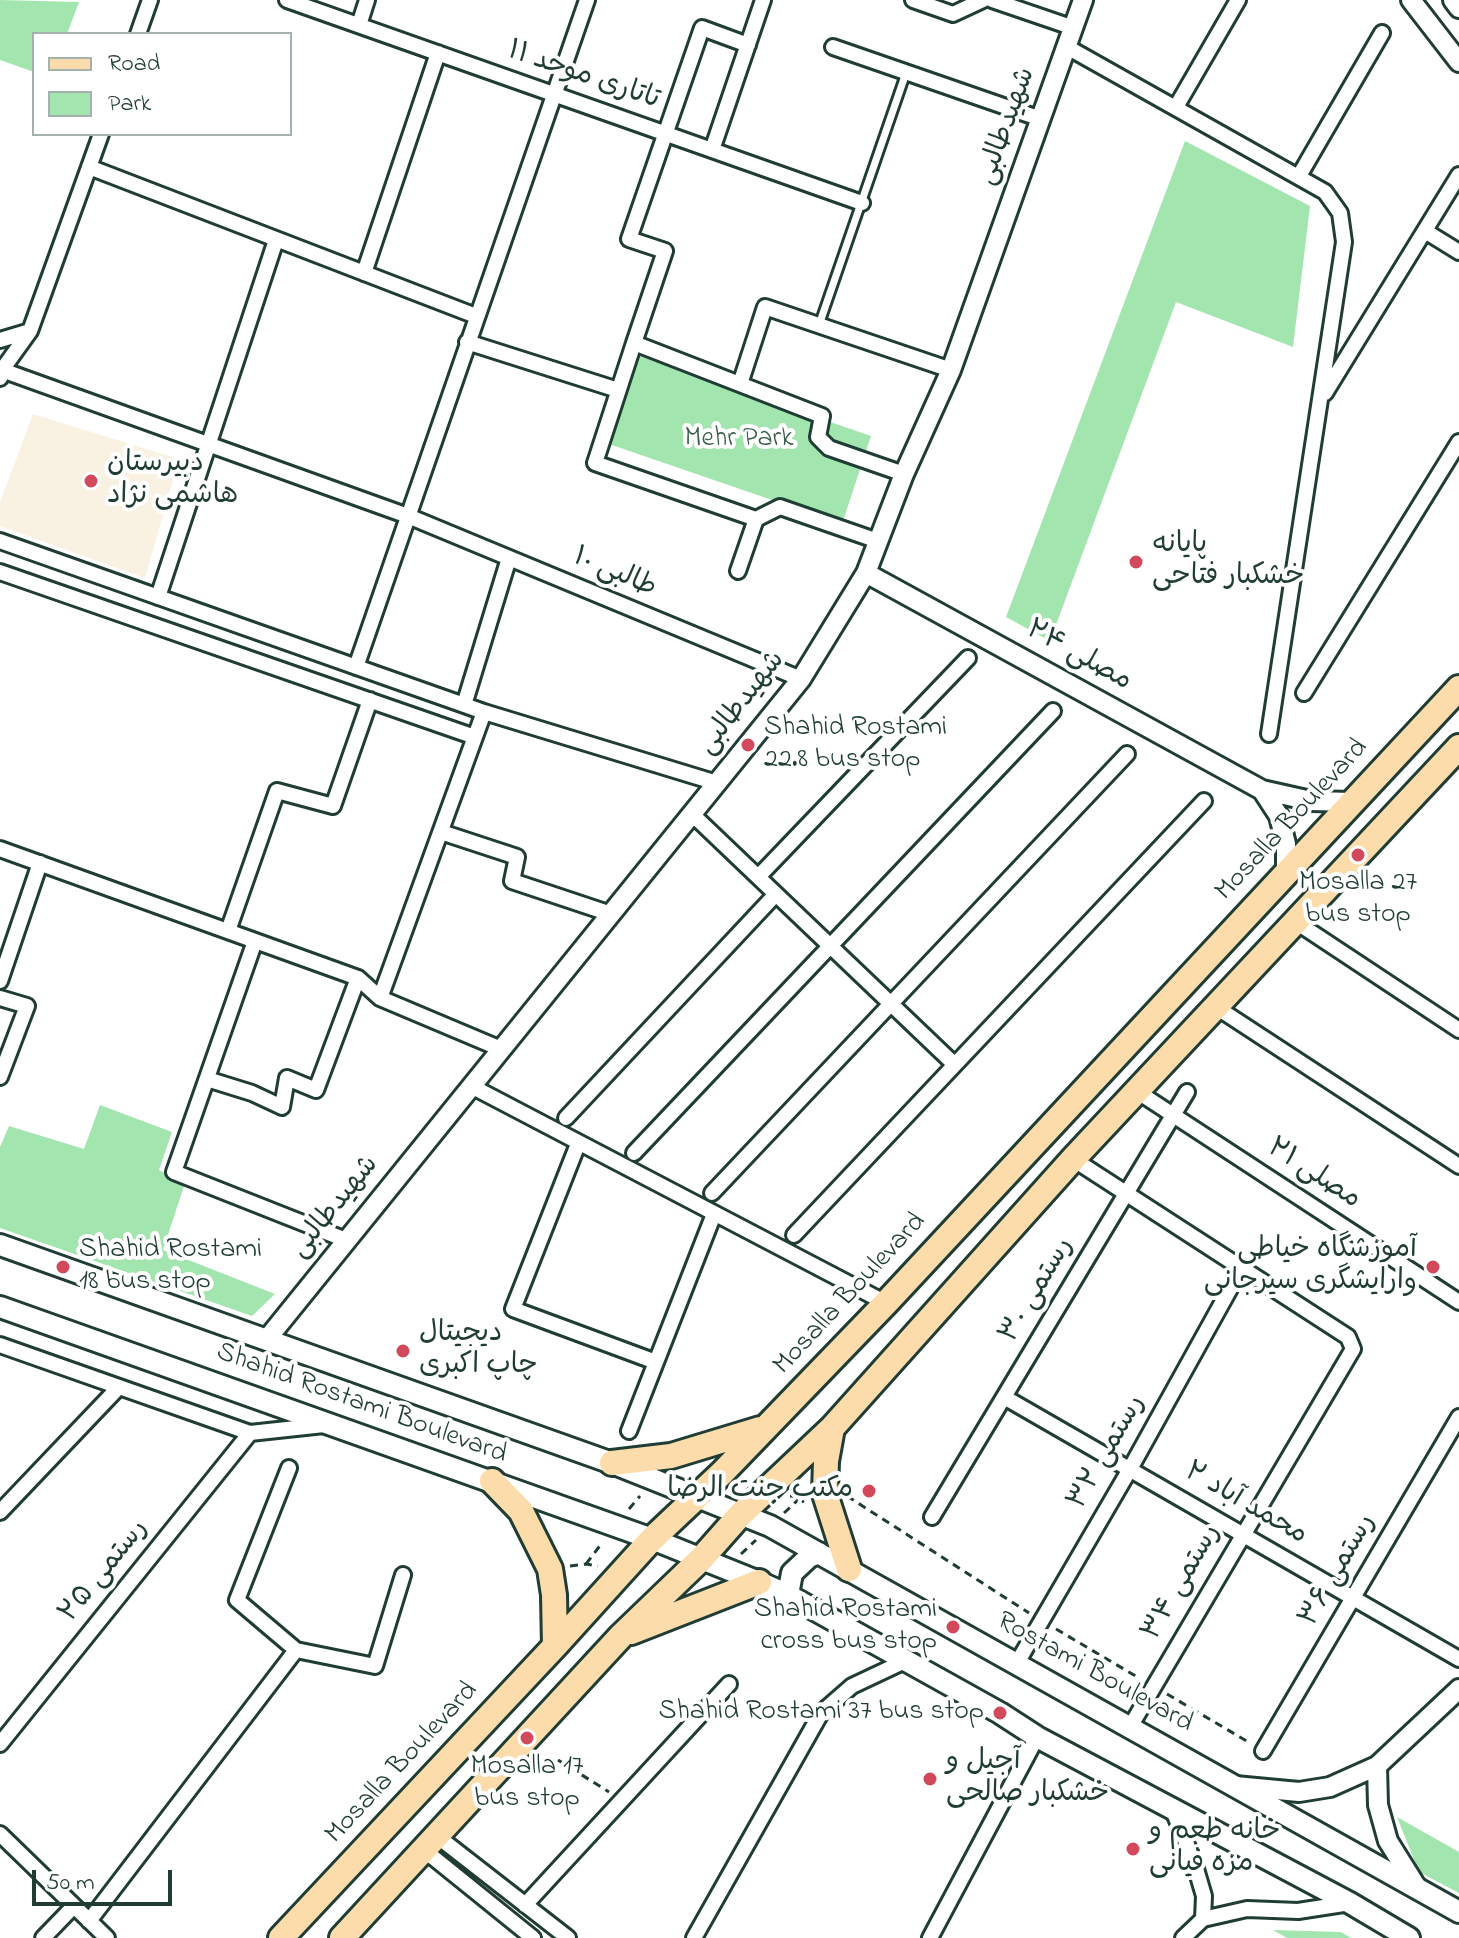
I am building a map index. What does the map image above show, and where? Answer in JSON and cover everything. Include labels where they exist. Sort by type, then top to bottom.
[{"type":"main road","name":"Mosalla Boulevard","points":[[281,1938],[652,1539],[722,1473],[886,1303],[1459,688]]},
{"type":"main road","points":[[342,1938],[621,1636],[702,1558],[740,1515],[832,1428],[1073,1159],[1455,757]]},
{"type":"main road","name":"Shahid Rostami Boulevard","points":[[0,1245],[696,1495]]},
{"type":"main road","name":"Shahid Rostami Boulevard","points":[[0,1307],[702,1558]]},
{"type":"main road","points":[[612,1463],[671,1456],[766,1427]]},
{"type":"main road","points":[[832,1428],[826,1461],[825,1494],[849,1569]]},
{"type":"main road","points":[[492,1481],[521,1511],[550,1569],[555,1646]]},
{"type":"main road","name":"Rostami Boulevard","points":[[696,1495],[770,1526],[849,1569],[1459,1912]]},
{"type":"main road","points":[[788,1595],[792,1573],[799,1564],[819,1553]]},
{"type":"main road","points":[[702,1558],[788,1595],[1037,1737],[1350,1903],[1409,1938]]},
{"type":"main road","points":[[621,1636],[759,1582]]},
{"type":"main road","points":[[387,1825],[430,1843]]},
{"type":"street","points":[[139,32],[150,0]]},
{"type":"street","name":"تاتاری موحد ۱۱","points":[[287,0],[862,203]]},
{"type":"street","points":[[359,25],[367,0]]},
{"type":"street","points":[[356,667],[587,0]]},
{"type":"street","points":[[712,150],[763,0]]},
{"type":"street","points":[[913,0],[953,14],[983,0]]},
{"type":"street","points":[[992,0],[1074,28]]},
{"type":"street","name":"شهیدطالبی","points":[[267,1339],[801,679],[866,573],[904,474],[951,370],[1083,0]]},
{"type":"street","points":[[1176,107],[1238,0]]},
{"type":"street","points":[[1411,0],[1459,62]]},
{"type":"street","points":[[1453,0],[1459,8]]},
{"type":"street","points":[[748,45],[702,28],[629,239],[665,251],[595,463],[756,519]]},
{"type":"street","points":[[1299,176],[1382,33]]},
{"type":"street","points":[[833,47],[1041,119]]},
{"type":"street","points":[[1067,47],[1299,176],[1325,192],[1340,213],[1344,242],[1269,734]]},
{"type":"street","points":[[364,273],[438,53]]},
{"type":"street","points":[[1,374],[30,331],[100,136]]},
{"type":"street","points":[[89,167],[476,316]]},
{"type":"street","points":[[1320,399],[1459,175]]},
{"type":"street","points":[[1425,231],[1459,252]]},
{"type":"street","points":[[158,597],[276,240]]},
{"type":"street","points":[[740,384],[765,307],[951,370]]},
{"type":"street","points":[[0,340],[30,331]]},
{"type":"street","points":[[467,342],[618,390]]},
{"type":"street","points":[[634,343],[822,416],[818,437],[829,448],[904,474]]},
{"type":"street","name":"طالبی ۱۰","points":[[1,374],[408,516],[801,679]]},
{"type":"street","points":[[1304,693],[1459,442]]},
{"type":"street","points":[[738,571],[756,519],[780,507],[878,541]]},
{"type":"street","points":[[0,541],[484,712],[717,783]]},
{"type":"street","points":[[464,705],[509,558]]},
{"type":"street","points":[[0,572],[475,737]]},
{"type":"street","name":"مصلی ۲۴","points":[[866,573],[1262,790],[1311,801],[1352,802]]},
{"type":"street","points":[[758,877],[968,658]]},
{"type":"street","points":[[228,931],[277,791],[333,806],[370,700]]},
{"type":"street","points":[[634,1153],[1053,711]]},
{"type":"street","points":[[380,998],[484,712]]},
{"type":"street","points":[[712,1193],[1127,754]]},
{"type":"street","points":[[1262,790],[1279,816],[1286,844],[1286,872]]},
{"type":"street","points":[[794,1235],[1204,801]]},
{"type":"street","points":[[692,814],[954,1064]]},
{"type":"street","points":[[441,832],[517,857],[512,881],[611,914]]},
{"type":"street","points":[[0,849],[358,978],[380,998],[501,1049]]},
{"type":"street","points":[[0,981],[40,863]]},
{"type":"street","points":[[566,1118],[776,894]]},
{"type":"street","points":[[1296,922],[1459,1030]]},
{"type":"street","points":[[255,941],[174,1172],[346,1240]]},
{"type":"street","points":[[207,1079],[252,1093],[282,1107],[287,1078],[316,1090],[358,978]]},
{"type":"street","points":[[0,998],[27,1006],[0,1077]]},
{"type":"street","points":[[1216,1007],[1459,1166]]},
{"type":"street","points":[[471,1086],[886,1303]]},
{"type":"street","name":"مصلی ۲۱","points":[[1138,1092],[1459,1302]]},
{"type":"street","name":"رستمی ۳۰","points":[[932,1517],[1187,1092]]},
{"type":"street","points":[[578,1144],[513,1309],[656,1362]]},
{"type":"street","points":[[1073,1159],[1242,1267]]},
{"type":"street","points":[[629,1431],[714,1214]]},
{"type":"street","name":"رستمی ۳۴","points":[[1130,1727],[1353,1349],[1348,1337],[1242,1267]]},
{"type":"street","name":"رستمی ۳۲","points":[[1017,1663],[1130,1469],[1242,1267]]},
{"type":"street","points":[[0,1345],[250,1433],[334,1424]]},
{"type":"street","points":[[0,1512],[119,1387]]},
{"type":"street","name":"محمد آباد ۲","points":[[1004,1397],[1459,1659]]},
{"type":"street","name":"رستمی ۳۶","points":[[1263,1751],[1459,1417]]},
{"type":"street","name":"رستمی ۲۵","points":[[0,1744],[250,1433]]},
{"type":"street","points":[[289,1468],[237,1600],[296,1650],[375,1666],[403,1575]]},
{"type":"street","points":[[89,1921],[296,1650]]},
{"type":"street","points":[[694,1938],[821,1713],[852,1686],[905,1661]]},
{"type":"street","points":[[525,1905],[729,1684]]},
{"type":"street","points":[[1235,1786],[1299,1792],[1330,1787],[1377,1766],[1459,1689]]},
{"type":"street","points":[[930,1938],[1037,1737]]},
{"type":"street","points":[[1377,1766],[1378,1805],[1388,1841],[1418,1889]]},
{"type":"street","points":[[1172,1808],[1204,1896],[1203,1919]]},
{"type":"street","points":[[0,1834],[107,1938]]},
{"type":"street","points":[[430,1843],[525,1905],[568,1938]]},
{"type":"street","points":[[430,1843],[533,1938]]},
{"type":"street","points":[[1183,1938],[1203,1919],[1247,1909],[1298,1911],[1350,1903]]},
{"type":"street","points":[[43,1938],[74,1906]]},
{"type":"lane","points":[[819,325],[906,73]]},
{"type":"path","points":[[726,1568],[799,1499]]},
{"type":"path","points":[[558,1760],[622,1801]]},
{"type":"shaded area","name":"دبیرستان هاشمی نژاد","points":[[33,414],[179,459],[145,578],[0,526],[0,502]]},
{"type":"green space","points":[[0,0],[79,2],[68,32],[32,32],[32,71],[0,60]]},
{"type":"green space","points":[[1185,141],[1310,206],[1293,347],[1176,302],[1050,641],[1006,617]]},
{"type":"green space","name":"Mehr Park","points":[[636,355],[871,436],[842,524],[606,443]]},
{"type":"green space","points":[[100,1105],[172,1132],[159,1170],[185,1183],[163,1250],[275,1294],[252,1316],[0,1228],[0,1147],[9,1126],[84,1149]]},
{"type":"green space","points":[[1397,1817],[1459,1852],[1459,1893],[1419,1872]]},
{"type":"green space","points":[[1273,1930],[1341,1932],[1351,1938],[1287,1938]]},
{"type":"place","name":"دبیرستان هاشمی نژاد","points":[[91,481]]},
{"type":"place","name":"پایانه خشکبار فتاحی","points":[[1136,562]]},
{"type":"place","name":"Shahid Rostami 22.8 bus stop","points":[[748,745]]},
{"type":"place","name":"Mosalla 27 bus stop","points":[[1358,855]]},
{"type":"place","name":"Shahid Rostami 18 bus stop","points":[[63,1267]]},
{"type":"place","name":"آموزشگاه خیاطی وارایشگری سیرجانی","points":[[1433,1267]]},
{"type":"place","name":"دیجیتال چاپ اکبری","points":[[403,1351]]},
{"type":"place","name":"مكتب جنت الرضا","points":[[869,1491]]},
{"type":"place","name":"Shahid Rostami cross bus stop","points":[[953,1627]]},
{"type":"place","name":"Shahid Rostami 37 bus stop","points":[[1000,1713]]},
{"type":"place","name":"Mosalla 17 bus stop","points":[[527,1738]]},
{"type":"place","name":"آجیل و خشکبار صالحی","points":[[930,1779]]},
{"type":"place","name":"خانه طعم و مزه فیانی","points":[[1133,1849]]}]
